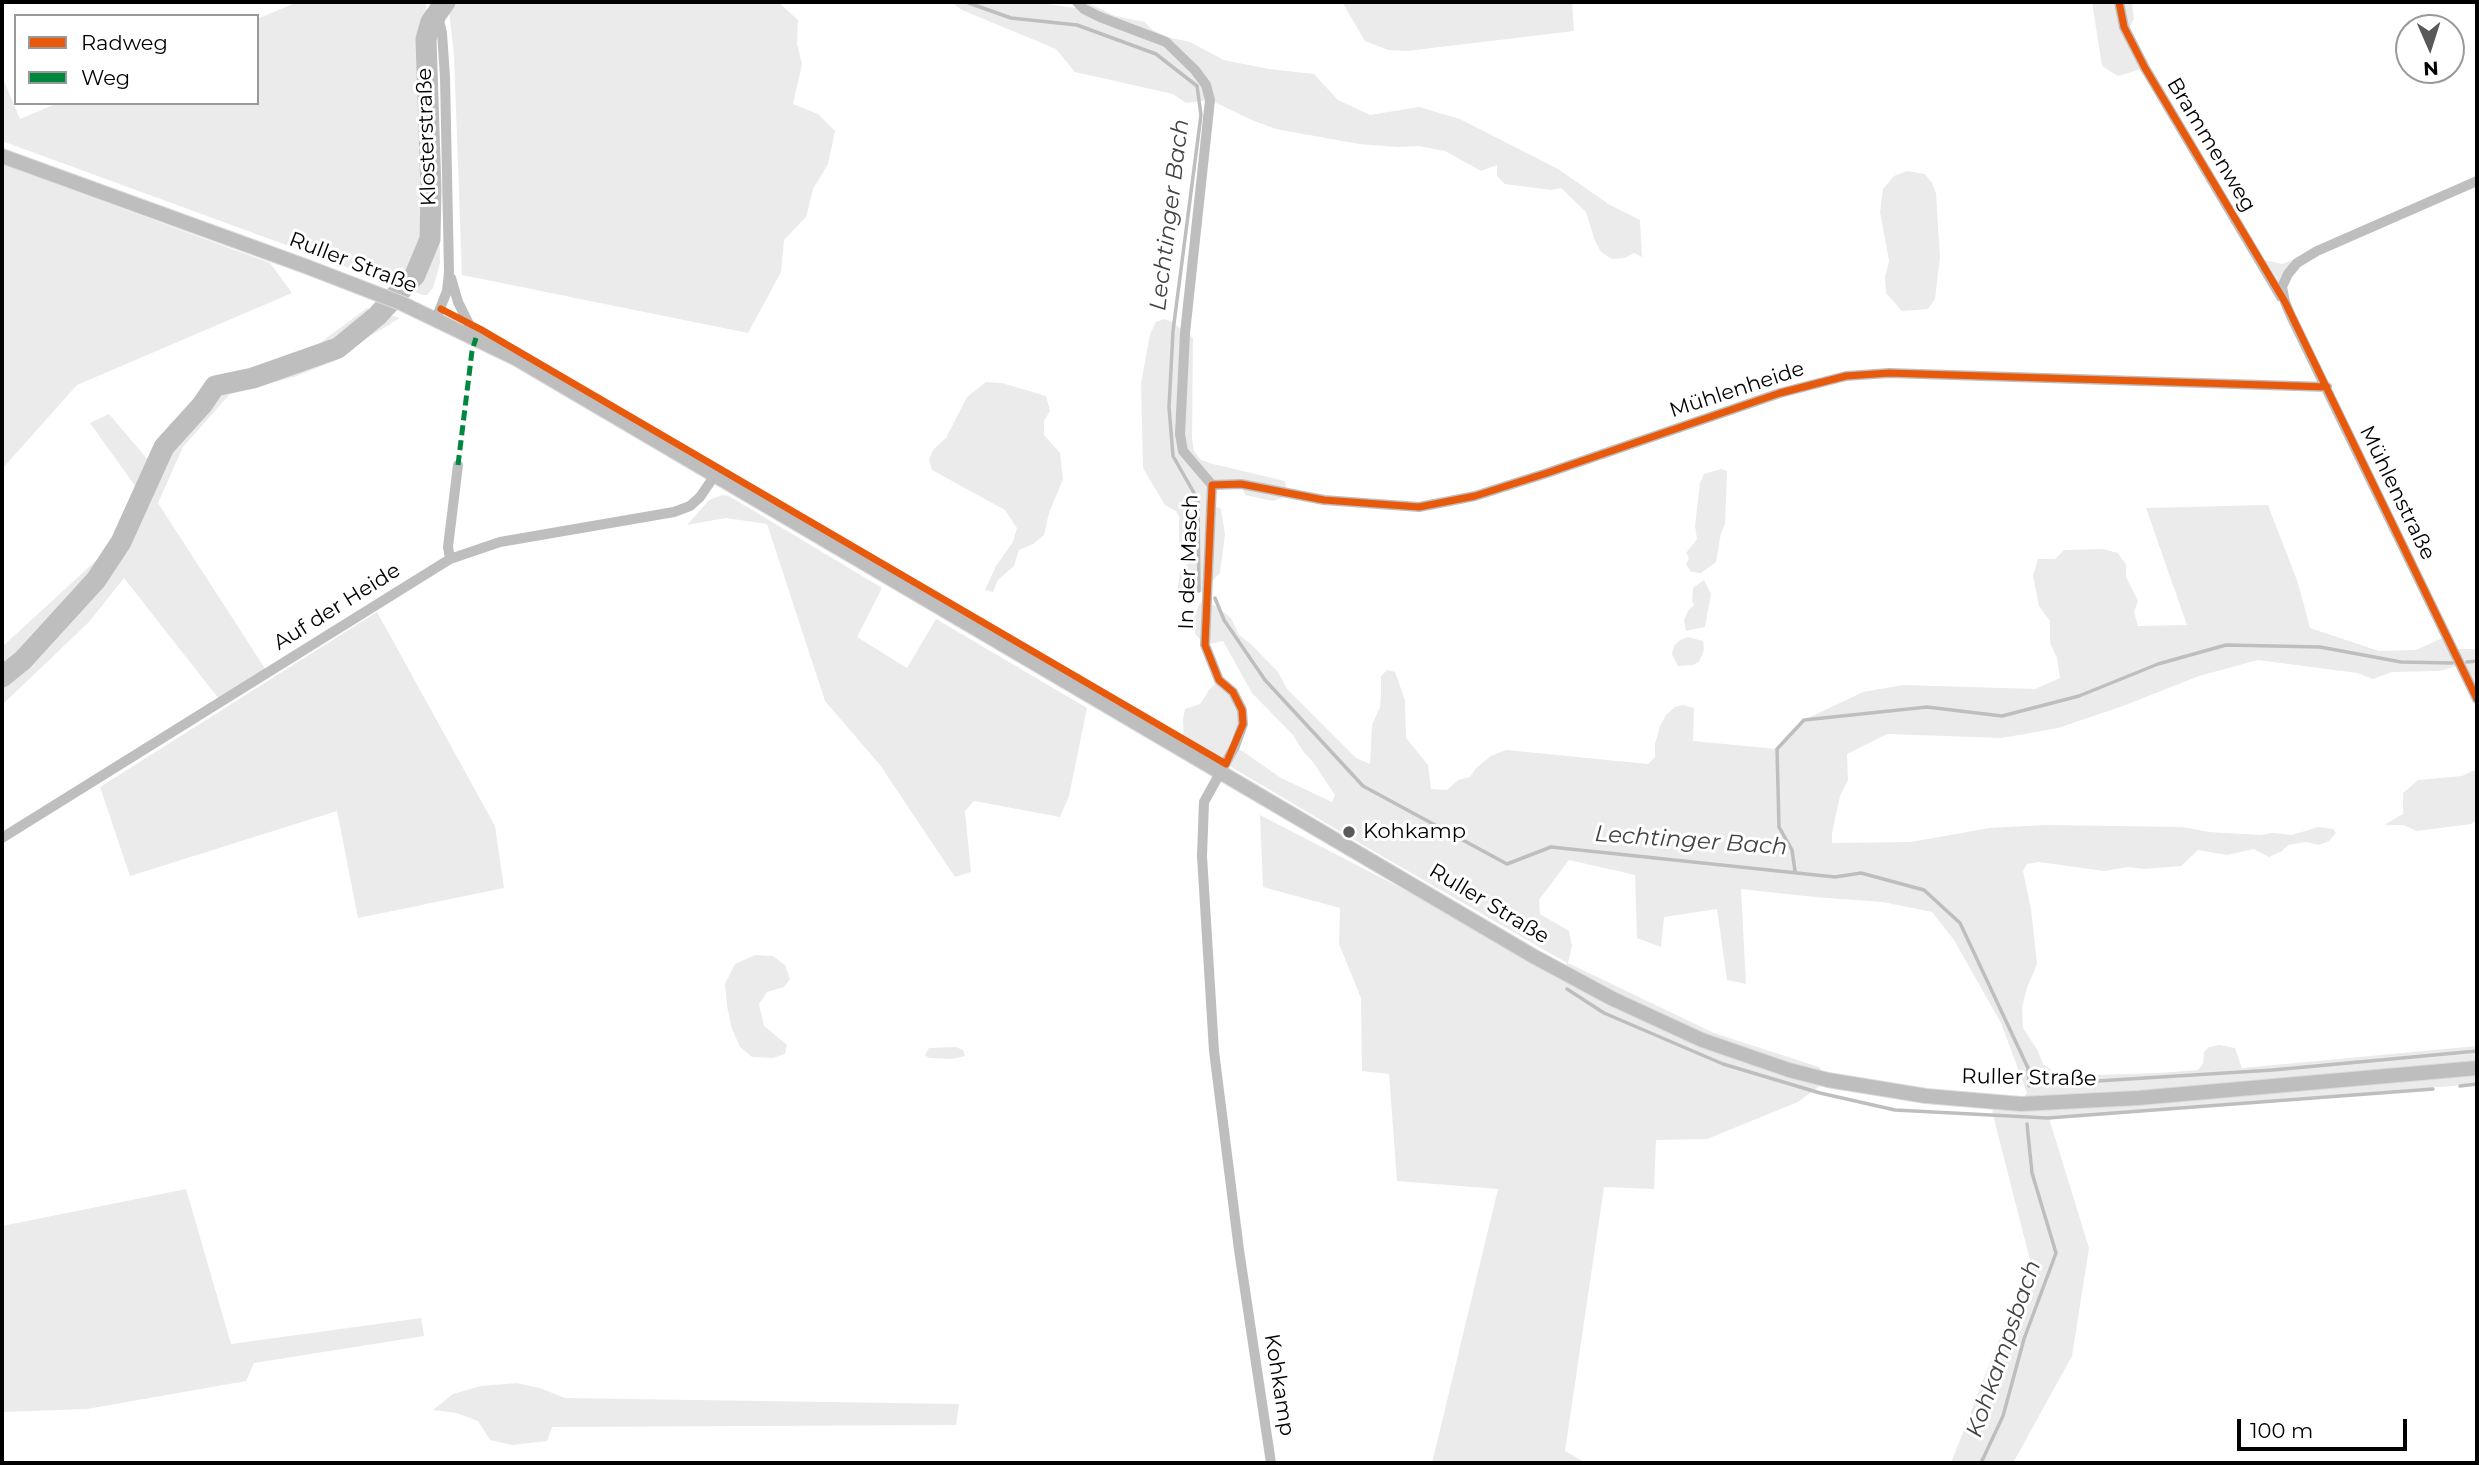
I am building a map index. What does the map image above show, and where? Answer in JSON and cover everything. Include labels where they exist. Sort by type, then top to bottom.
[{"type":"main road","name":"Ruller Straße","points":[[2,156],[401,303],[517,359],[1533,956],[1613,999],[1702,1040],[1776,1066],[1828,1080],[1926,1096],[2021,1104],[2138,1098],[2477,1068]]},
{"type":"street","name":"Klosterstraße","points":[[435,2],[442,33],[445,77],[449,272],[447,291],[436,319]]},
{"type":"street","name":"In der Masch","points":[[1077,2],[1100,17],[1166,42],[1195,70],[1206,85],[1210,100],[1185,333],[1180,434],[1184,451],[1212,485],[1205,645],[1219,680],[1233,692],[1242,710],[1243,724],[1220,773]]},
{"type":"street","name":"Brammenweg","points":[[2119,2],[2124,27],[2145,68],[2284,302]]},
{"type":"street","points":[[2284,302],[2282,287],[2297,263],[2317,251],[2477,181]]},
{"type":"street","name":"Klosterstraße","points":[[449,272],[458,302],[476,338]]},
{"type":"street","name":"Mühlenstraße","points":[[2284,302],[2328,387],[2477,699]]},
{"type":"street","name":"Mühlenheide","points":[[1212,485],[1241,484],[1324,500],[1419,507],[1475,496],[1547,474],[1780,393],[1846,376],[1889,373],[2328,387]]},
{"type":"street","points":[[450,559],[448,547],[458,465]]},
{"type":"street","name":"Auf der Heide","points":[[2,838],[450,559],[500,542],[674,512],[690,506],[700,497],[715,475]]},
{"type":"street","name":"Kohkamp","points":[[1220,773],[1204,802],[1202,823],[1214,1051],[1239,1250],[1271,1463]]},
{"type":"shaded area","points":[[298,2],[425,2],[437,52],[440,263],[433,288],[427,295],[2,141],[2,76],[20,119],[53,105],[259,105],[259,18]]},
{"type":"shaded area","points":[[448,2],[778,2],[798,20],[797,44],[802,64],[793,104],[818,114],[835,131],[828,164],[813,189],[806,217],[784,240],[781,272],[748,333],[462,275],[454,55]]},
{"type":"shaded area","points":[[951,2],[1032,2],[1083,9],[1077,2],[1086,2],[1115,16],[1145,22],[1151,29],[1167,37],[1190,42],[1224,60],[1314,74],[1338,100],[1370,115],[1419,107],[1460,119],[1558,169],[1610,205],[1640,220],[1642,257],[1634,253],[1625,258],[1612,259],[1601,252],[1586,212],[1561,188],[1551,190],[1505,184],[1497,176],[1497,165],[1481,171],[1445,151],[1419,146],[1359,144],[1276,129],[1210,100],[1186,103],[1173,94],[1075,72],[1056,49],[962,10]]},
{"type":"shaded area","points":[[1342,2],[1572,2],[1574,31],[1407,51],[1388,50],[1365,41]]},
{"type":"shaded area","points":[[2092,2],[2132,2],[2134,19],[2127,32],[2145,68],[2118,76],[2102,66]]},
{"type":"shaded area","points":[[2,164],[270,263],[292,293],[77,385],[2,469]]},
{"type":"shaded area","points":[[1907,171],[1925,174],[1936,193],[1940,257],[1935,299],[1928,309],[1902,311],[1886,293],[1885,277],[1889,261],[1880,212],[1883,189],[1894,176]]},
{"type":"shaded area","points":[[2317,251],[2288,274],[2285,302],[2260,259],[2282,264]]},
{"type":"shaded area","points":[[367,308],[400,318],[337,360],[294,377],[230,394],[183,447],[158,503],[266,670],[219,699],[124,578],[89,622],[2,705],[2,647],[102,555],[138,490],[90,423],[109,414],[155,468],[164,447],[202,405],[215,386],[301,357]]},
{"type":"shaded area","points":[[1164,319],[1193,338],[1194,451],[1201,460],[1213,464],[1285,481],[1287,493],[1273,501],[1245,495],[1241,484],[1212,486],[1211,504],[1221,509],[1225,534],[1220,573],[1201,592],[1182,599],[1177,595],[1180,572],[1191,557],[1179,547],[1179,517],[1176,511],[1165,505],[1143,468],[1141,384],[1150,334],[1156,322]]},
{"type":"shaded area","points":[[986,382],[1002,383],[1046,396],[1050,411],[1044,421],[1044,435],[1060,453],[1063,479],[1049,513],[1044,535],[1019,550],[1014,566],[998,580],[993,592],[985,590],[996,566],[1013,542],[1017,528],[1005,510],[932,470],[929,460],[933,450],[946,438],[967,397]]},
{"type":"shaded area","points":[[1721,469],[1727,471],[1725,524],[1716,562],[1701,573],[1691,572],[1686,564],[1689,558],[1686,553],[1697,539],[1695,526],[1700,483],[1704,474]]},
{"type":"shaded area","points":[[722,495],[729,496],[882,588],[857,637],[907,668],[936,619],[1087,708],[1069,796],[1060,817],[974,801],[965,811],[971,872],[955,877],[880,765],[825,701],[767,524],[726,518],[687,525],[709,500]]},
{"type":"shaded area","points":[[2268,505],[2298,583],[2310,628],[2379,651],[2416,650],[2447,636],[2453,649],[2477,649],[2477,699],[2460,665],[2440,671],[2392,672],[2373,679],[2357,673],[2258,660],[2199,676],[2058,728],[2002,738],[1887,734],[1847,754],[1848,780],[1840,796],[1832,843],[1911,842],[1989,828],[2046,825],[2183,827],[2209,832],[2260,835],[2292,835],[2318,827],[2333,829],[2336,833],[2329,841],[2319,845],[2306,842],[2288,845],[2269,857],[2254,849],[2227,855],[2198,850],[2181,866],[2144,869],[2128,867],[2104,871],[2039,862],[2027,864],[2023,871],[2031,909],[2037,964],[2022,1007],[2023,1028],[2043,1064],[2060,1076],[2159,1073],[2198,1070],[2203,1064],[2204,1052],[2209,1047],[2219,1045],[2235,1048],[2242,1068],[2477,1046],[2477,1084],[2049,1118],[2089,1248],[2072,1356],[2013,1463],[1951,1463],[2030,1260],[1992,1102],[2020,1104],[2027,1093],[2001,1023],[1954,940],[1932,912],[1883,902],[1741,889],[1746,984],[1727,980],[1717,909],[1664,917],[1661,947],[1637,938],[1635,875],[1569,860],[1539,900],[1540,914],[1569,931],[1572,946],[1568,963],[1714,1033],[1819,1067],[1828,1080],[1798,1102],[1707,1139],[1656,1140],[1654,1189],[1604,1187],[1565,1451],[1586,1463],[1432,1463],[1498,1189],[1397,1181],[1389,1074],[1362,1071],[1361,998],[1339,944],[1340,908],[1263,887],[1260,815],[1565,973],[1567,963],[1184,739],[1185,709],[1200,704],[1219,680],[1242,710],[1235,746],[1281,778],[1332,802],[1335,795],[1293,735],[1252,693],[1223,641],[1205,645],[1195,634],[1194,617],[1199,605],[1202,602],[1216,606],[1231,618],[1239,635],[1278,672],[1287,689],[1356,758],[1370,764],[1372,725],[1380,707],[1381,676],[1387,670],[1395,672],[1405,700],[1406,738],[1428,765],[1431,789],[1447,790],[1458,780],[1470,777],[1476,768],[1491,756],[1506,750],[1648,764],[1655,757],[1655,744],[1666,715],[1675,707],[1683,705],[1694,708],[1693,741],[1777,749],[1804,720],[1863,692],[1903,685],[2035,689],[2060,678],[2057,658],[2050,643],[2050,621],[2039,606],[2033,576],[2038,559],[2055,559],[2064,550],[2103,549],[2118,553],[2126,565],[2126,577],[2138,601],[2134,612],[2138,626],[2187,625],[2146,508]]},
{"type":"shaded area","points":[[1704,580],[1711,594],[1705,627],[1686,631],[1684,620],[1694,605],[1693,588]]},
{"type":"shaded area","points":[[377,612],[495,826],[504,888],[358,918],[337,811],[130,876],[100,787]]},
{"type":"shaded area","points":[[1688,637],[1703,641],[1704,650],[1699,662],[1678,666],[1672,654],[1674,646]]},
{"type":"shaded area","points":[[2477,769],[2477,820],[2471,824],[2417,831],[2403,825],[2384,825],[2403,814],[2403,793],[2418,780],[2462,776]]},
{"type":"shaded area","points":[[755,955],[773,956],[785,965],[790,979],[784,987],[767,992],[759,1004],[764,1026],[787,1045],[785,1054],[773,1058],[752,1057],[740,1047],[732,1029],[727,1006],[725,984],[735,964]]},
{"type":"shaded area","points":[[956,1047],[963,1050],[965,1056],[952,1059],[929,1058],[925,1055],[929,1048]]},
{"type":"shaded area","points":[[186,1189],[231,1344],[421,1318],[424,1336],[254,1363],[246,1381],[87,1409],[2,1412],[2,1226]]},
{"type":"shaded area","points":[[517,1383],[565,1398],[959,1404],[956,1425],[552,1427],[547,1441],[512,1445],[490,1440],[478,1421],[457,1413],[433,1410],[453,1394],[481,1386]]},
{"type":"waterway","points":[[2,677],[23,660],[96,580],[121,542],[164,447],[202,405],[215,386],[253,378],[338,348],[377,316],[415,275],[430,239],[426,39],[431,22],[445,2]]},
{"type":"waterway","name":"Lechtinger Bach","points":[[966,2],[1011,18],[1077,25],[1156,54],[1197,86],[1201,115],[1173,331],[1169,407],[1173,456],[1198,500],[1199,591]]},
{"type":"waterway","name":"Lechtinger Bach","points":[[1215,598],[1224,620],[1265,680],[1363,786],[1507,864],[1551,847],[1835,877],[1861,873],[1924,890],[1960,923],[2028,1068],[2029,1086]]},
{"type":"waterway","name":"Lechtinger Bach","points":[[1795,871],[1792,850],[1779,827],[1777,749],[1804,720],[1927,707],[2002,716],[2079,696],[2158,664],[2226,645],[2320,647],[2401,662],[2452,663]]},
{"type":"waterway","name":"Lechtinger Bach","points":[[2467,662],[2477,661]]},
{"type":"waterway","points":[[1567,989],[1604,1013],[1723,1064],[1820,1093],[1895,1110],[2048,1118],[2433,1089]]},
{"type":"waterway","points":[[2030,1069],[2046,1081],[2097,1081],[2273,1070],[2477,1051]]},
{"type":"waterway","points":[[2460,1086],[2477,1084]]},
{"type":"waterway","name":"Kohkampsbach","points":[[1981,1463],[2003,1416],[2024,1339],[2056,1253],[2032,1173],[2027,1124]]},
{"type":"marked path","points":[[458,465],[472,351],[476,338]]},
{"type":"cycle path","points":[[2119,2],[2124,27],[2145,68],[2285,302],[2477,699]]},
{"type":"cycle path","points":[[441,309],[480,329],[1226,764],[1243,724],[1242,710],[1233,692],[1219,680],[1205,645],[1212,485],[1241,484],[1324,500],[1419,507],[1475,496],[1780,393],[1846,376],[1889,373],[2327,387]]},
{"type":"place","name":"Kohkamp","points":[[1349,832]]}]
